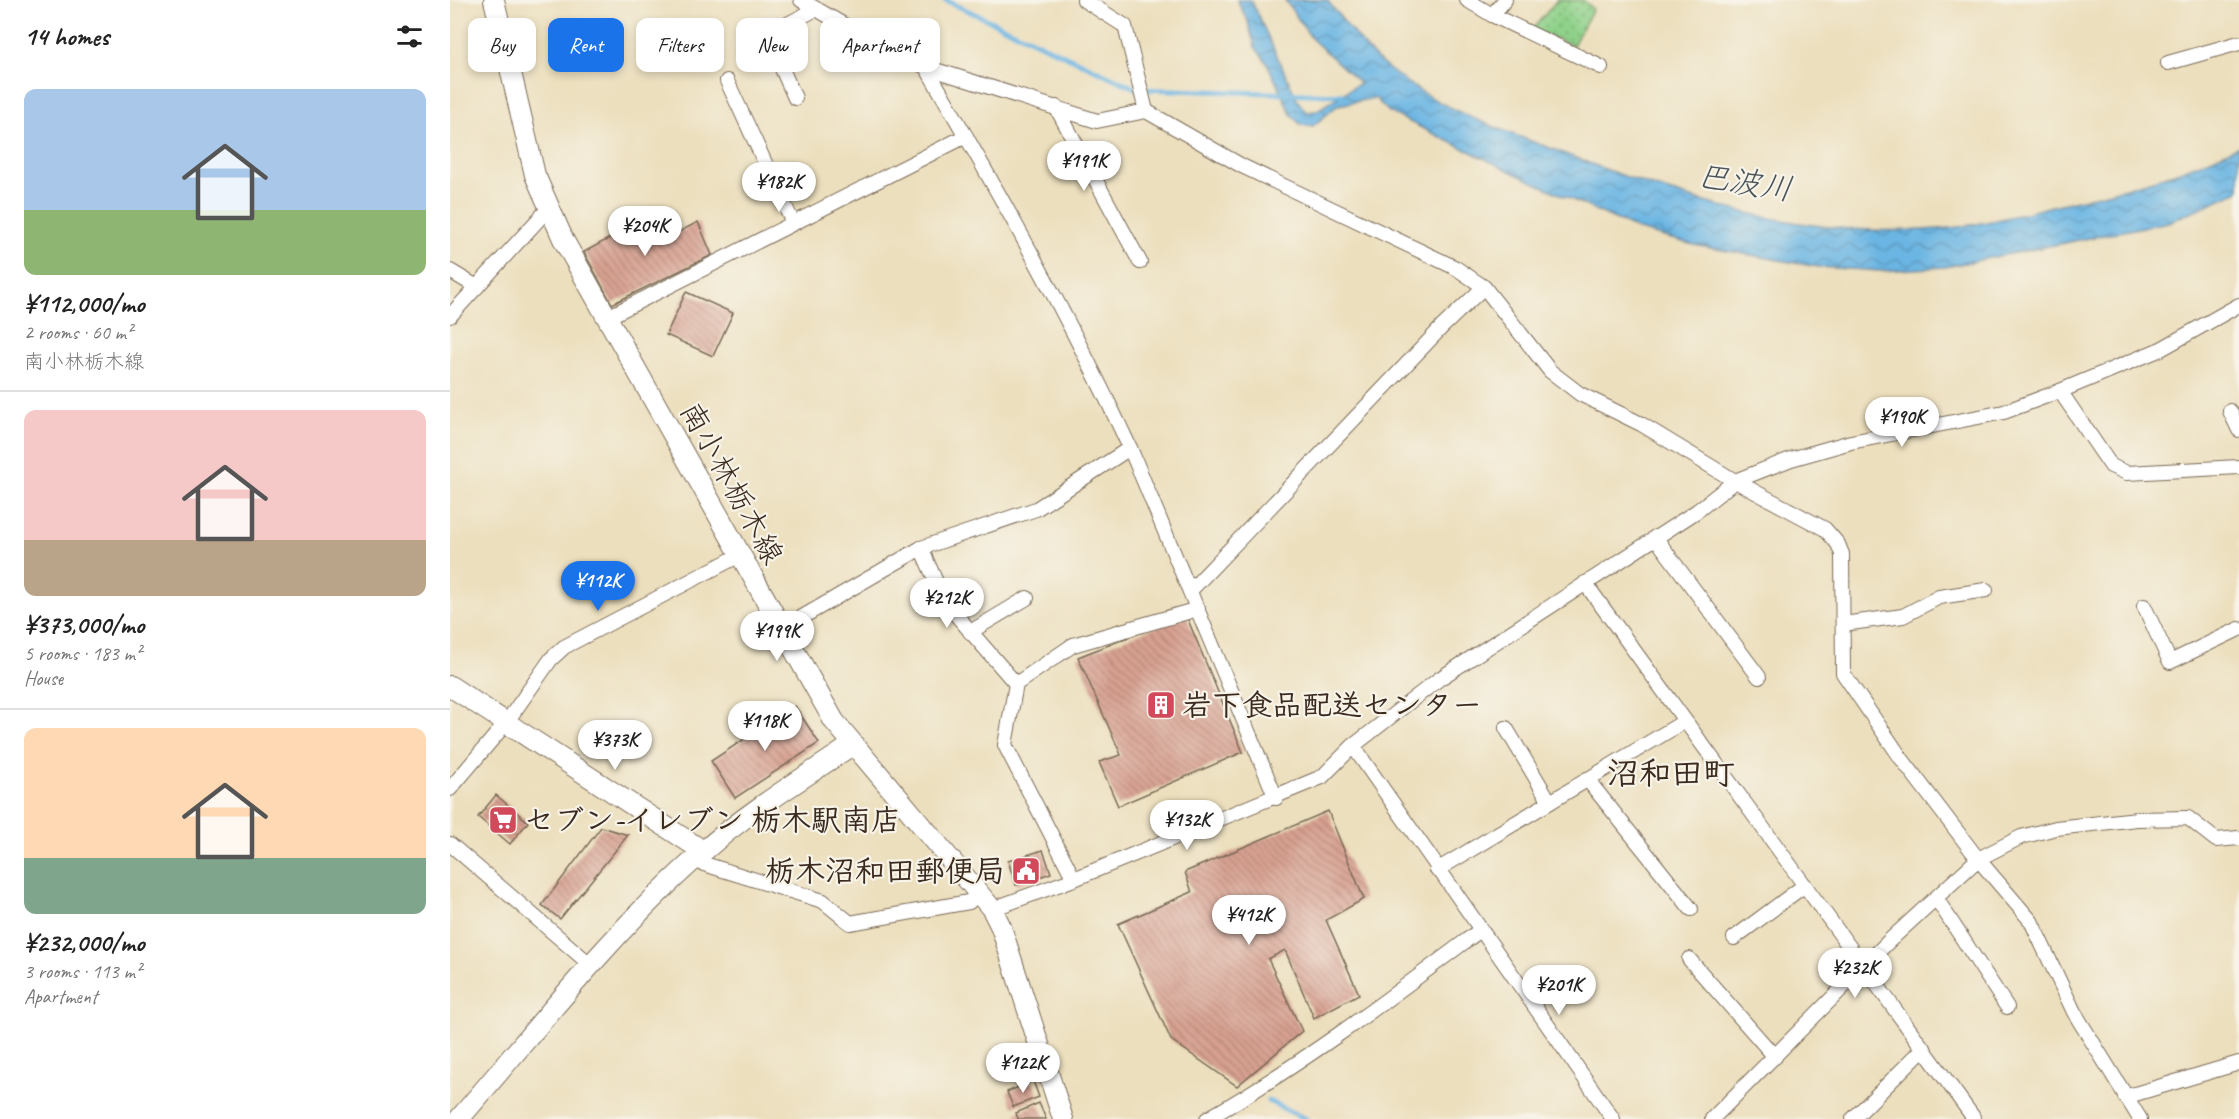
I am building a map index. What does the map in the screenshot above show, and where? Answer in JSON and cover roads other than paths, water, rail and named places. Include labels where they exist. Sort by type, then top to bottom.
[{"type":"main road","name":"南小林栃木線","points":[[494,0],[535,176],[548,209],[738,556],[828,712],[852,745],[992,909],[1001,927],[1063,1119]]},
{"type":"main road","points":[[450,686],[703,851]]},
{"type":"main road","points":[[459,1119],[592,966],[703,851],[733,826],[852,745]]},
{"type":"street","points":[[801,0],[832,18]]},
{"type":"street","points":[[1084,0],[1125,27],[1146,111]]},
{"type":"street","points":[[1467,0],[1492,15],[1601,67]]},
{"type":"street","points":[[1492,15],[1505,0]]},
{"type":"street","points":[[795,98],[767,35],[816,9]]},
{"type":"street","points":[[2168,63],[2239,43]]},
{"type":"street","points":[[940,71],[1097,120],[1146,111],[1242,166],[1456,268],[1484,287],[1550,371],[1580,394],[1641,424],[1735,482],[1825,529],[1839,544],[1842,554],[1844,674],[1901,758],[1978,859],[2031,921],[2074,1012],[2140,1119]]},
{"type":"street","points":[[929,72],[1015,223],[1130,448],[1276,798]]},
{"type":"street","points":[[727,81],[793,223]]},
{"type":"street","points":[[1056,107],[1140,262]]},
{"type":"street","points":[[606,318],[966,136]]},
{"type":"street","points":[[450,316],[548,209]]},
{"type":"street","points":[[450,271],[477,287]]},
{"type":"street","points":[[1190,591],[1442,327],[1484,287]]},
{"type":"street","points":[[992,909],[1074,879],[1276,798],[1322,777],[1353,746],[1439,679],[1697,511],[1735,482],[1791,459],[1851,442],[2004,412],[2161,349],[2239,305]]},
{"type":"street","points":[[2060,391],[2111,466],[2127,473],[2239,467]]},
{"type":"street","points":[[2230,411],[2239,430]]},
{"type":"street","points":[[780,630],[921,548],[1035,509],[1130,448]]},
{"type":"street","points":[[1655,537],[1759,677]]},
{"type":"street","points":[[921,548],[945,602],[1016,684]]},
{"type":"street","points":[[450,789],[506,723],[551,659],[564,647],[738,556]]},
{"type":"street","points":[[1585,583],[1973,1117]]},
{"type":"street","points":[[1843,624],[1903,616],[1939,597],[1986,590]]},
{"type":"street","points":[[970,632],[1027,598]]},
{"type":"street","points":[[2144,606],[2170,662],[2239,629]]},
{"type":"street","points":[[1074,879],[1005,745],[1016,684],[1073,645],[1198,609]]},
{"type":"street","points":[[1437,870],[1685,721]]},
{"type":"street","points":[[1506,728],[1550,802]]},
{"type":"street","points":[[1353,746],[1479,931],[1613,1119]]},
{"type":"street","points":[[1587,779],[1691,909]]},
{"type":"street","points":[[1712,1119],[1865,966],[1978,859],[2021,837],[2056,828],[2137,819],[2188,818],[2216,840],[2239,838]]},
{"type":"street","points":[[450,844],[592,966]]},
{"type":"street","points":[[703,851],[701,862],[823,900],[850,923],[969,902],[978,893]]},
{"type":"street","points":[[1734,939],[1806,885]]},
{"type":"street","points":[[1936,898],[2007,1007]]},
{"type":"street","points":[[1207,1119],[1254,1092],[1355,1023],[1479,931]]},
{"type":"street","points":[[1689,960],[1775,1057]]},
{"type":"street","points":[[1853,1119],[1924,1048]]},
{"type":"street","points":[[2125,1097],[2239,1063]]},
{"type":"water","points":[[1237,0],[1251,0],[1298,101],[1306,112],[1316,111],[1360,83],[1312,39],[1285,0],[1327,0],[1356,37],[1381,63],[1410,85],[1453,109],[1499,129],[1658,188],[1703,202],[1796,222],[1891,231],[1971,225],[2132,186],[2197,165],[2239,146],[2239,191],[2168,222],[1945,267],[1881,271],[1819,267],[1694,245],[1639,230],[1518,175],[1389,112],[1375,98],[1338,105],[1313,126],[1301,125],[1291,114],[1267,63],[1255,47],[1248,22]]},
{"type":"waterway","points":[[945,0],[1137,89],[1343,95]]},
{"type":"waterway","points":[[1268,1101],[1306,1119]]},
{"type":"place","name":"岩下食品配送センター","points":[[1161,705]]},
{"type":"place","name":"セブン-イレブン 栃木駅南店","points":[[503,820]]},
{"type":"place","name":"栃木沼和田郵便局","points":[[1026,871]]},
{"type":"district","name":"沼和田町","points":[[1671,773]]},
{"type":"water label","name":"巴波川","points":[[1745,182]]}]
